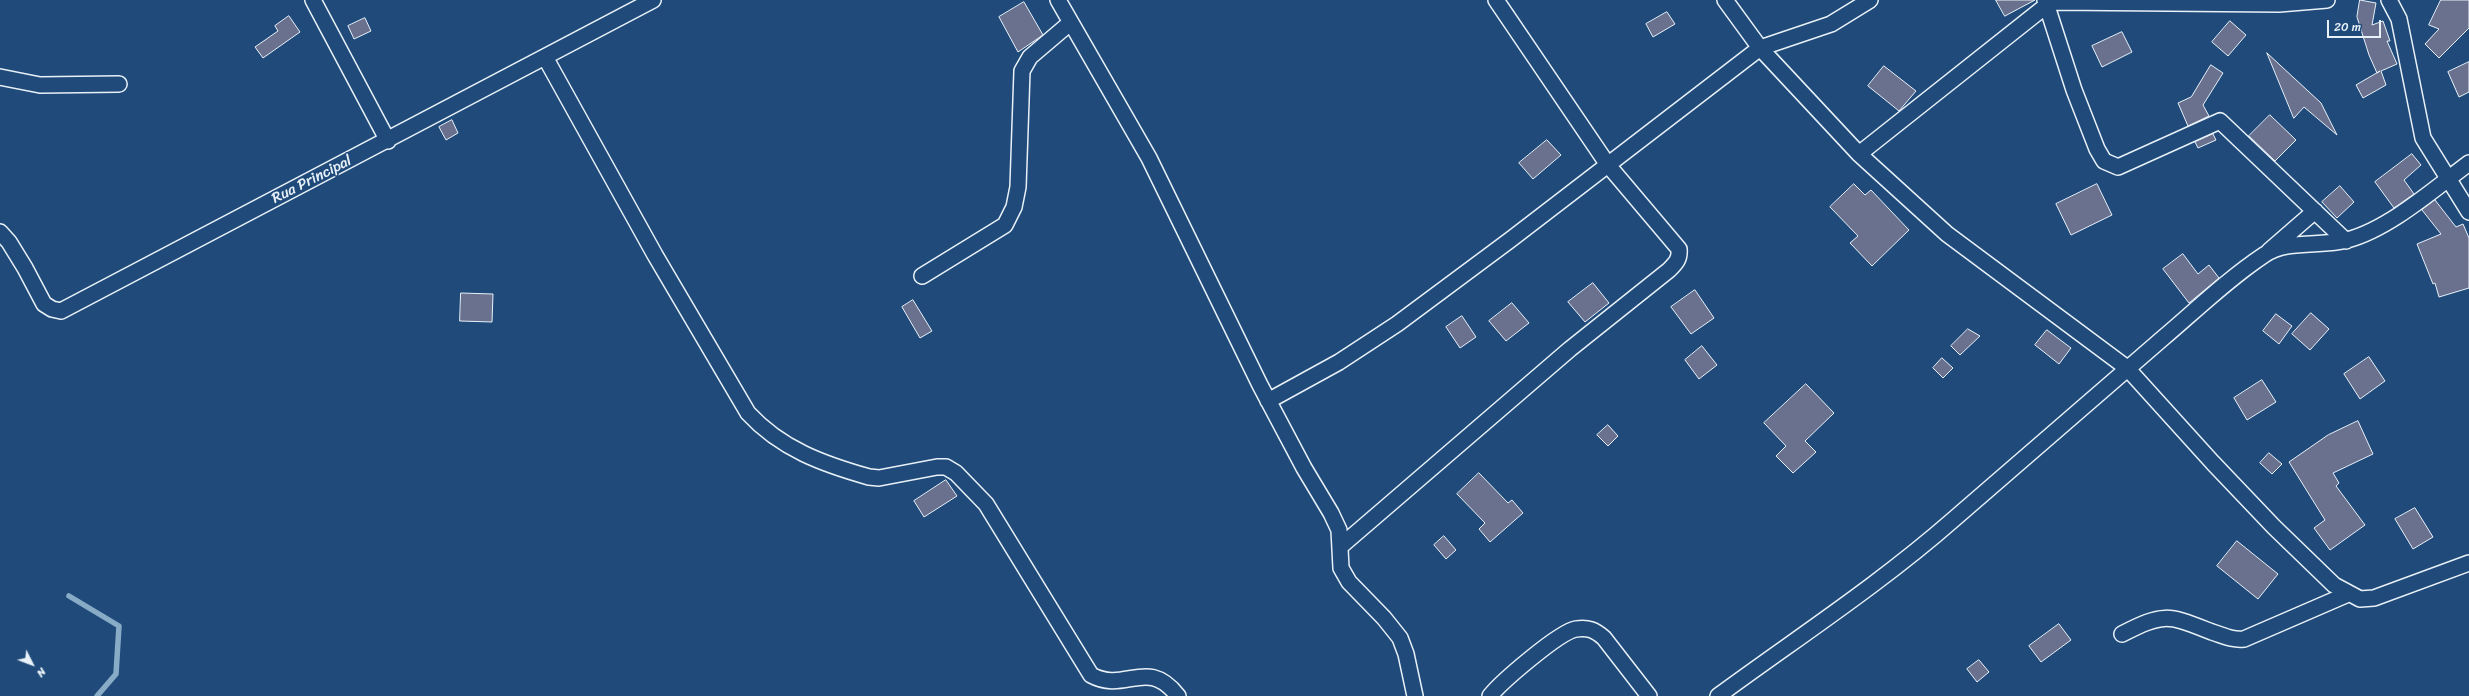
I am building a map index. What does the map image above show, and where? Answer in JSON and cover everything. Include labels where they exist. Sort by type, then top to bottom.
[{"type":"street","points":[[313,0],[388,140]]},
{"type":"street","name":"Rua Principal","points":[[0,232],[9,242],[25,268],[44,304],[61,311],[654,0]]},
{"type":"street","points":[[1058,0],[1149,158],[1268,401],[1304,468],[1331,513],[1339,530],[1341,568],[1348,582],[1384,618],[1400,638],[1406,654],[1415,696]]},
{"type":"street","points":[[1341,546],[1570,349],[1677,262],[1680,249],[1608,164],[1496,0]]},
{"type":"street","points":[[1725,0],[1760,48],[1859,154],[1947,234],[2127,368],[2274,527],[2334,584],[2348,594],[2360,599],[2374,598],[2469,563]]},
{"type":"street","points":[[1268,401],[1339,362],[1397,324],[1760,48],[1831,24],[1870,0]]},
{"type":"street","points":[[1859,154],[2046,2],[2279,4],[2327,0]]},
{"type":"street","points":[[2389,0],[2399,19],[2423,138],[2469,212]]},
{"type":"street","points":[[2046,2],[2074,90],[2097,149],[2104,161],[2118,166],[2220,121],[2346,241]]},
{"type":"street","points":[[922,276],[1005,225],[1014,207],[1018,187],[1022,71],[1030,57],[1070,23]]},
{"type":"street","points":[[545,57],[655,255],[748,413],[762,428],[796,451],[869,477],[879,478],[937,467],[946,467],[956,473],[986,504],[1092,675],[1104,682],[1140,676],[1160,679],[1178,696]]},
{"type":"street","points":[[0,77],[40,85],[120,84]]},
{"type":"street","points":[[2267,253],[2300,245],[2346,241],[2370,231],[2399,214],[2469,163]]},
{"type":"street","points":[[1718,696],[1755,671],[1952,522],[2127,368],[2242,271],[2267,253],[2315,210]]},
{"type":"street","points":[[2122,634],[2150,620],[2162,617],[2178,619],[2233,640],[2244,639],[2348,594]]},
{"type":"street","points":[[1490,696],[1499,685],[1536,655],[1574,629],[1585,628],[1595,630],[1604,638],[1649,696]]},
{"type":"building","points":[[1996,0],[2035,0],[2005,16]]},
{"type":"building","points":[[2360,0],[2376,3],[2372,25],[2383,21],[2390,41],[2387,41],[2397,64],[2381,71],[2386,85],[2363,98],[2356,85],[2377,73],[2369,55],[2357,17]]},
{"type":"building","points":[[2441,0],[2469,0],[2469,28],[2439,58],[2425,44],[2439,29],[2429,25]]},
{"type":"building","points":[[1024,2],[1043,35],[1018,52],[999,17]]},
{"type":"building","points":[[1667,12],[1675,24],[1653,37],[1646,24]]},
{"type":"building","points":[[289,16],[300,32],[263,58],[255,47],[278,31],[275,26]]},
{"type":"building","points":[[365,18],[371,31],[354,39],[348,26]]},
{"type":"building","points":[[2230,21],[2246,35],[2228,56],[2212,42]]},
{"type":"building","points":[[2122,32],[2132,52],[2102,67],[2092,46]]},
{"type":"building","points":[[2267,53],[2321,103],[2337,135],[2304,107],[2294,118]]},
{"type":"building","points":[[2469,62],[2469,92],[2459,97],[2448,72]]},
{"type":"building","points":[[2211,65],[2223,73],[2203,105],[2209,116],[2188,126],[2178,103],[2191,97]]},
{"type":"building","points":[[1884,66],[1916,91],[1899,111],[1868,86]]},
{"type":"building","points":[[2270,115],[2296,140],[2275,161],[2249,136]]},
{"type":"building","points":[[452,120],[458,133],[446,140],[439,127]]},
{"type":"building","points":[[2213,134],[2216,140],[2198,148],[2195,142]]},
{"type":"building","points":[[1547,140],[1561,155],[1533,179],[1519,163]]},
{"type":"building","points":[[2412,154],[2421,165],[2404,180],[2414,194],[2394,208],[2375,182]]},
{"type":"building","points":[[1854,184],[1865,195],[1871,190],[1909,230],[1872,266],[1850,243],[1858,236],[1830,207]]},
{"type":"building","points":[[2097,184],[2112,215],[2071,235],[2056,204]]},
{"type":"building","points":[[2340,186],[2354,202],[2337,218],[2322,202]]},
{"type":"building","points":[[2435,200],[2456,227],[2463,224],[2469,238],[2469,288],[2439,297],[2435,283],[2433,284],[2417,244],[2441,234],[2422,210]]},
{"type":"building","points":[[2183,254],[2198,274],[2209,265],[2219,278],[2189,303],[2163,269]]},
{"type":"building","points":[[1593,283],[1609,303],[1585,322],[1568,302]]},
{"type":"building","points":[[1695,290],[1714,318],[1691,334],[1671,307]]},
{"type":"building","points":[[461,293],[493,294],[492,322],[460,321]]},
{"type":"building","points":[[913,300],[932,331],[920,338],[902,307]]},
{"type":"building","points":[[1512,303],[1529,323],[1506,341],[1489,321]]},
{"type":"building","points":[[2311,313],[2329,329],[2310,350],[2292,334]]},
{"type":"building","points":[[2276,314],[2292,326],[2279,344],[2263,331]]},
{"type":"building","points":[[1462,316],[1476,337],[1460,348],[1446,327]]},
{"type":"building","points":[[1968,329],[1980,336],[1960,355],[1951,346]]},
{"type":"building","points":[[2047,330],[2071,348],[2059,364],[2035,345]]},
{"type":"building","points":[[1702,346],[1717,365],[1699,379],[1685,360]]},
{"type":"building","points":[[2369,357],[2385,381],[2360,399],[2344,374]]},
{"type":"building","points":[[1942,358],[1953,368],[1943,378],[1933,368]]},
{"type":"building","points":[[2262,380],[2276,402],[2247,420],[2234,398]]},
{"type":"building","points":[[1806,384],[1834,413],[1805,441],[1816,452],[1793,473],[1776,456],[1786,446],[1764,423]]},
{"type":"building","points":[[2358,421],[2373,454],[2333,473],[2339,483],[2336,486],[2365,525],[2330,550],[2314,528],[2325,520],[2289,462],[2328,435]]},
{"type":"building","points":[[1608,425],[1618,436],[1608,446],[1597,435]]},
{"type":"building","points":[[2269,453],[2282,464],[2272,474],[2260,463]]},
{"type":"building","points":[[1479,473],[1508,503],[1512,500],[1523,513],[1490,542],[1479,529],[1485,523],[1457,494]]},
{"type":"building","points":[[946,480],[957,496],[924,517],[914,501]]},
{"type":"building","points":[[2415,508],[2433,537],[2413,549],[2395,519]]},
{"type":"building","points":[[1444,536],[1456,550],[1446,559],[1434,545]]},
{"type":"building","points":[[2237,541],[2278,574],[2258,599],[2217,566]]},
{"type":"building","points":[[2059,624],[2071,640],[2041,662],[2029,646]]},
{"type":"building","points":[[1979,660],[1989,672],[1977,682],[1967,669]]},
{"type":"waterway","points":[[69,596],[119,626],[116,674],[97,696]]}]
